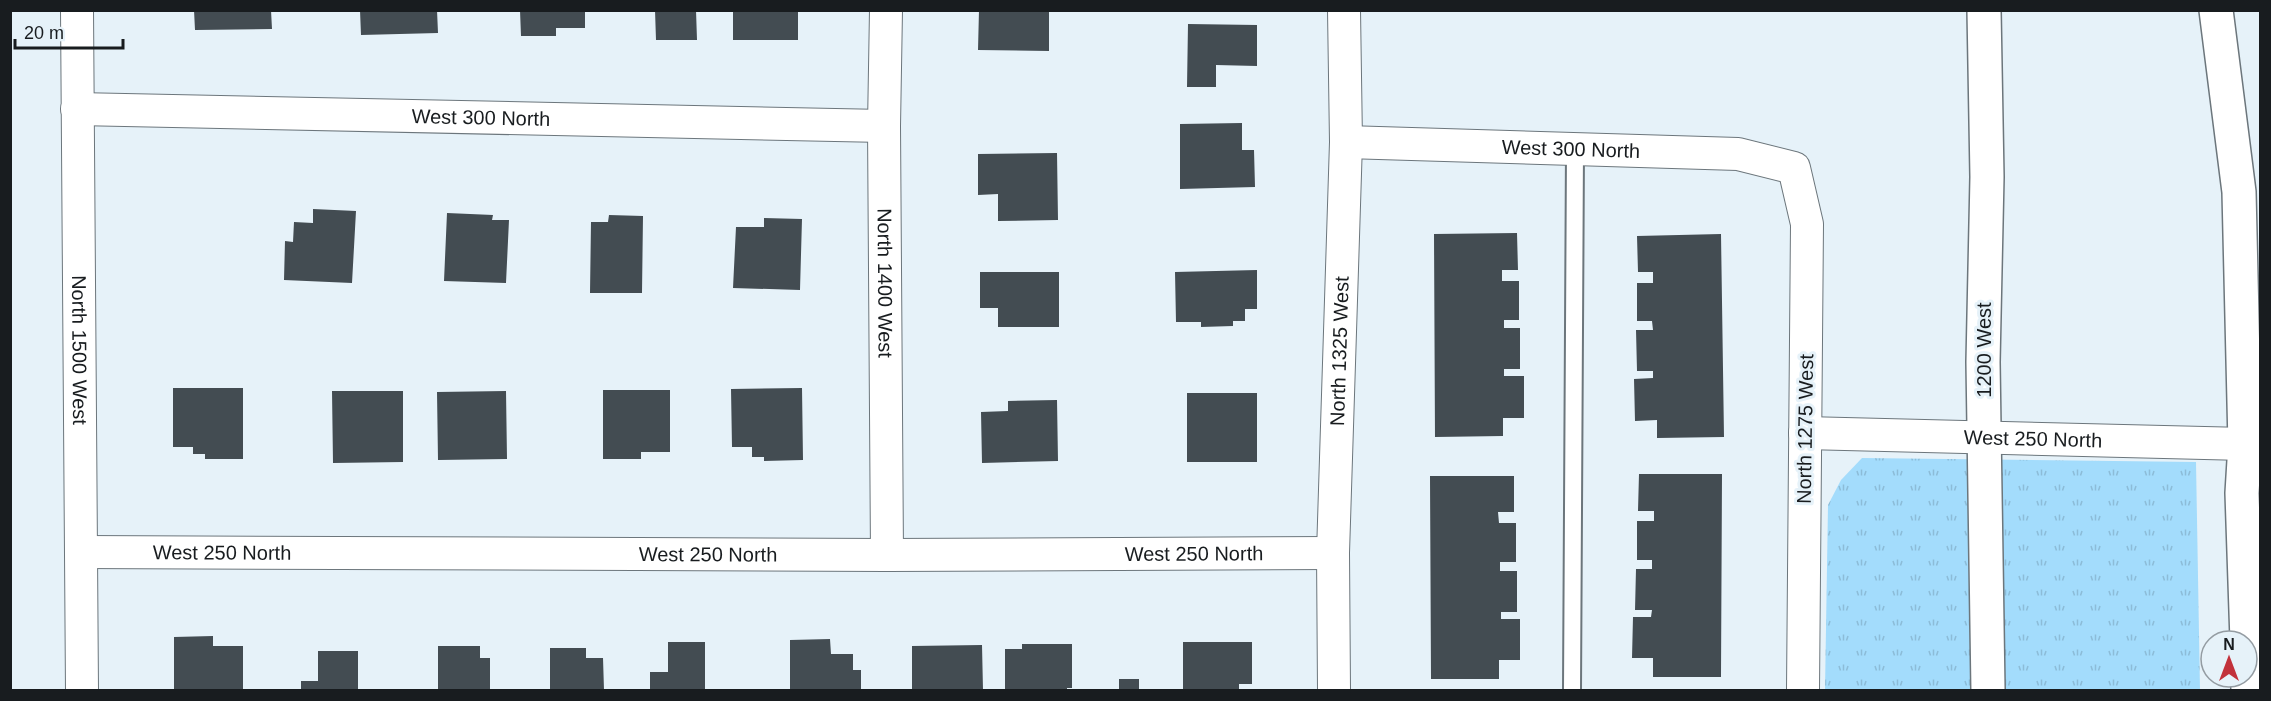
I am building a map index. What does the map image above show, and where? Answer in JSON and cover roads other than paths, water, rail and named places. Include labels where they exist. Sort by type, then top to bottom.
[{"type":"street","name":"North 1500 West","points":[[77,10],[82,690]]},
{"type":"street","name":"North 1400 West","points":[[886,10],[884,126],[887,555]]},
{"type":"street","name":"North 1325 West","points":[[1334,690],[1334,553],[1346,142],[1344,10]]},
{"type":"street","name":"1200 West","points":[[1984,10],[1987,177],[1983,362],[1988,690]]},
{"type":"street","points":[[2216,10],[2239,192],[2253,446],[2242,493],[2247,629]]},
{"type":"street","name":"West 300 North","points":[[77,109],[884,126]]},
{"type":"street","name":"West 300 North","points":[[1346,142],[1738,154],[1794,168]]},
{"type":"street","name":"North 1275 West","points":[[1794,168],[1807,224],[1803,690]]},
{"type":"street","name":"West 250 North","points":[[1805,433],[2253,446]]},
{"type":"street","name":"West 250 North","points":[[82,552],[887,555],[1334,553]]},
{"type":"lane","points":[[1572,690],[1575,149]]}]
